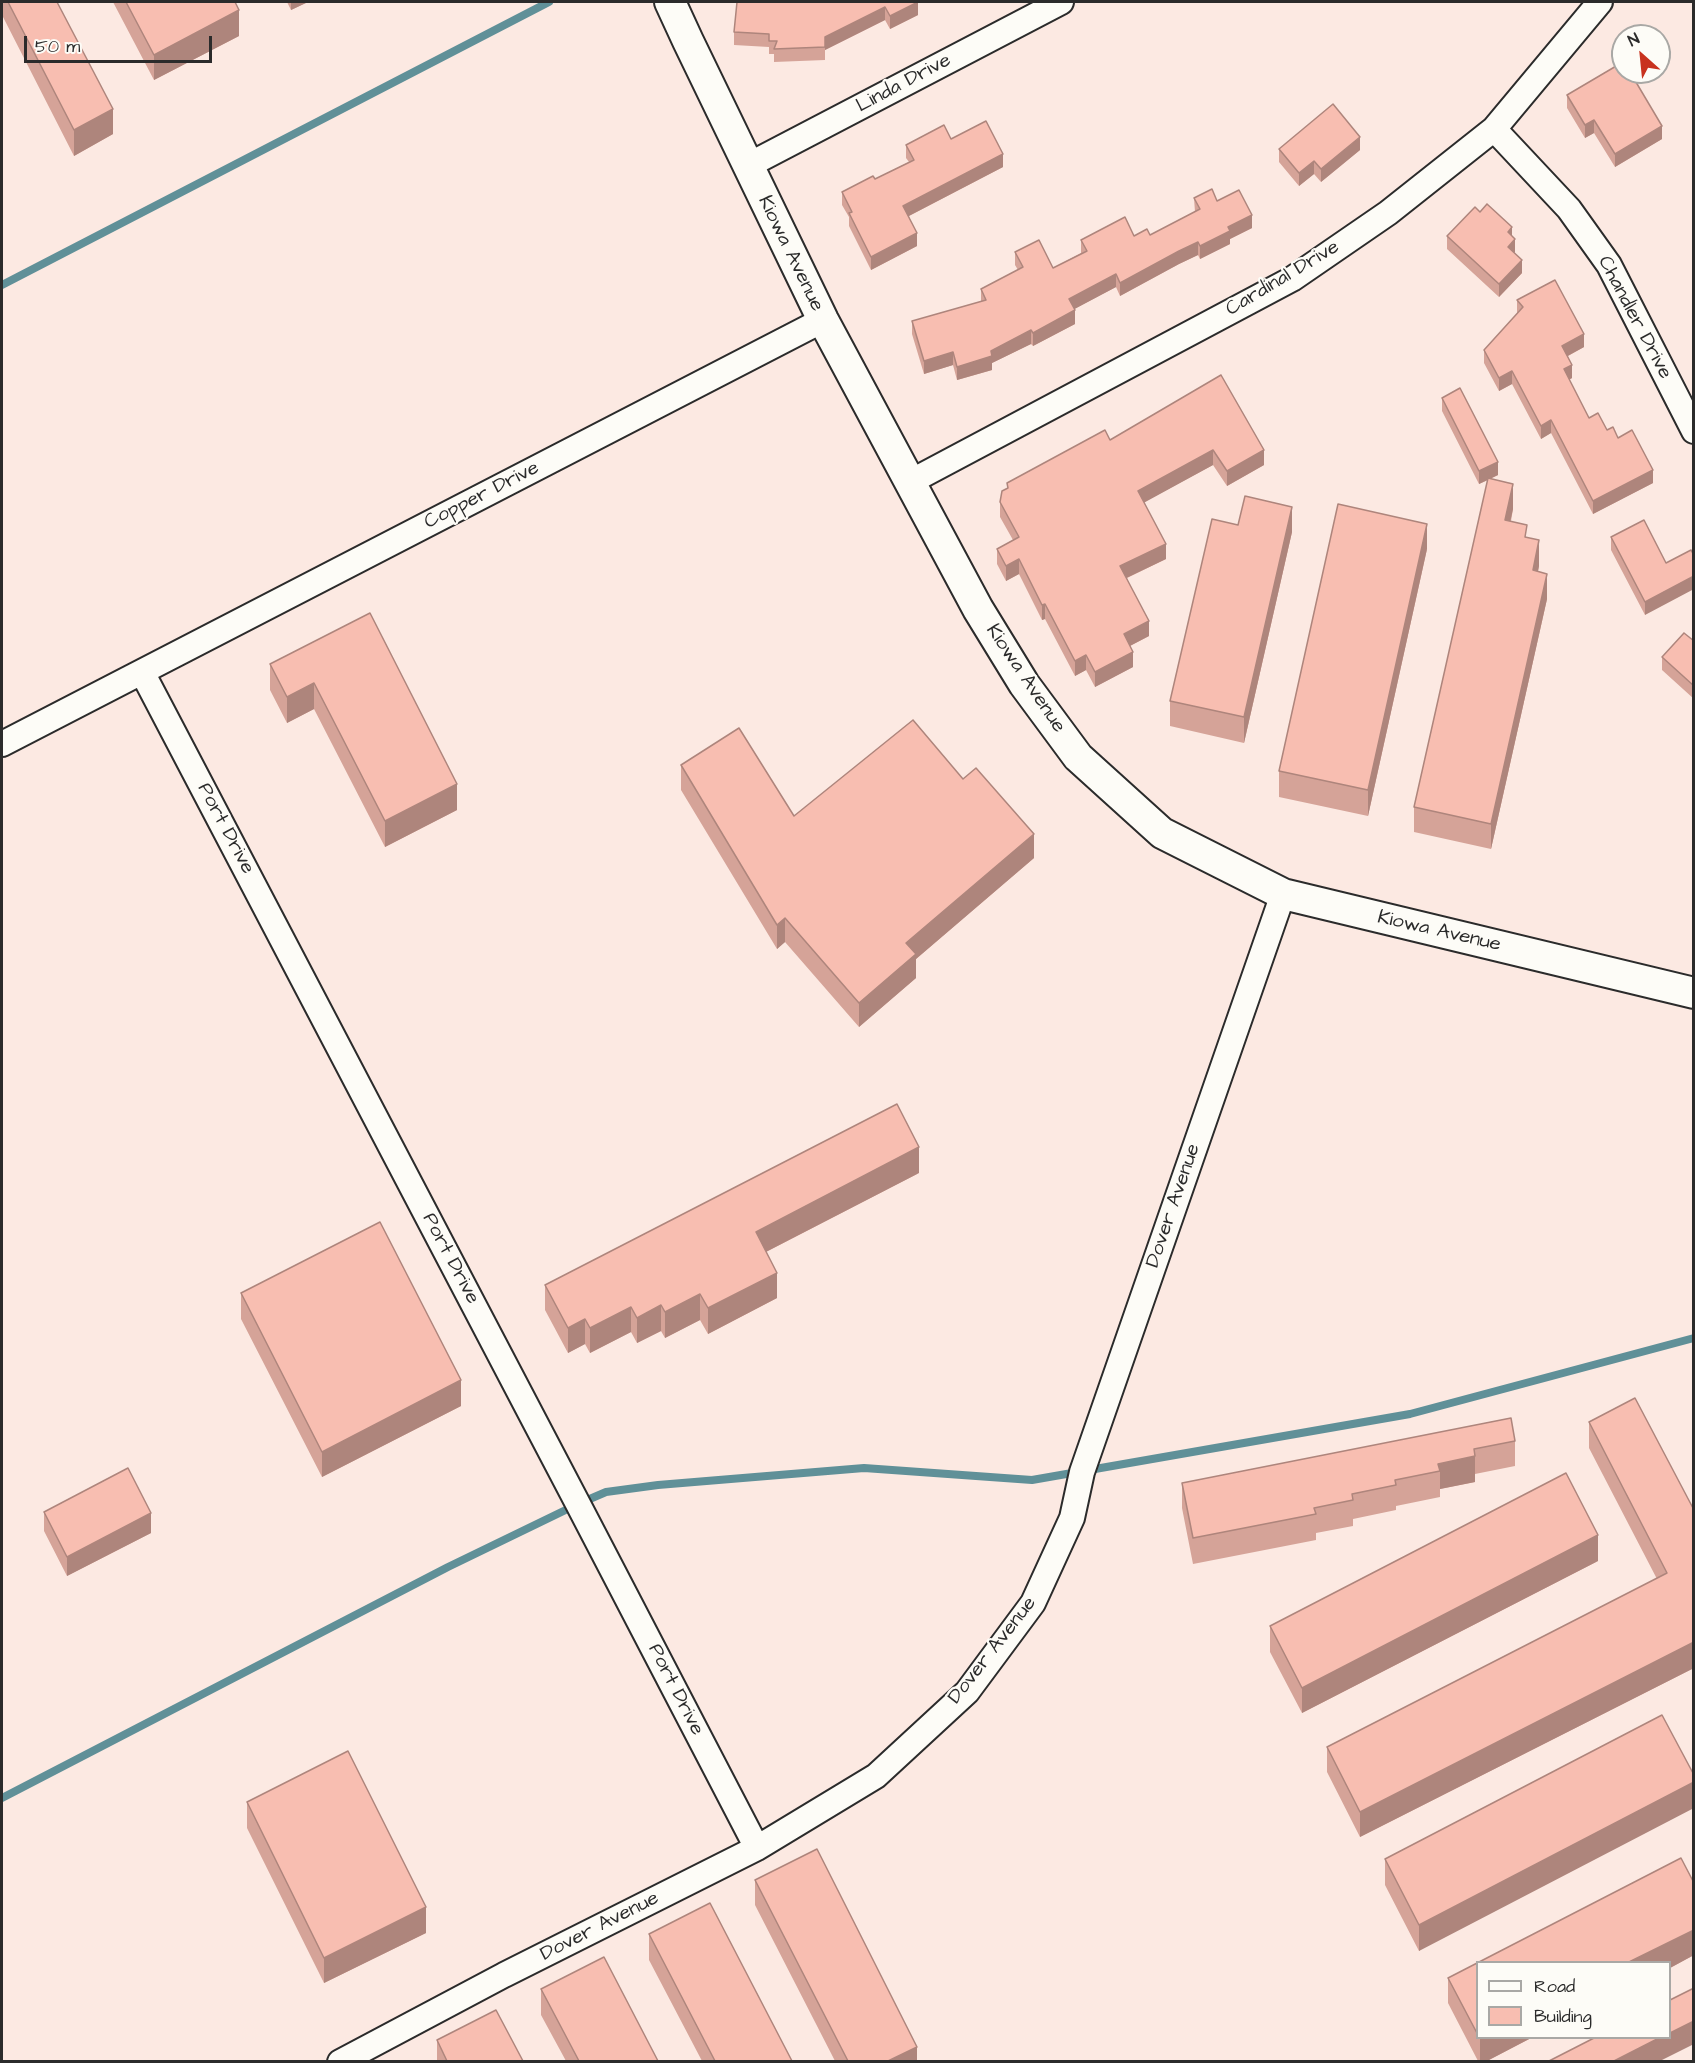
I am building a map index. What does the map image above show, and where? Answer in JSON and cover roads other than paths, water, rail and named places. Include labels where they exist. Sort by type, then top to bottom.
[{"type":"street","name":"Kiowa Avenue","points":[[670,2],[823,320],[978,609],[1024,684],[1078,757],[1162,833],[1282,894],[1694,993]]},
{"type":"street","name":"Linda Drive","points":[[747,166],[1061,2]]},
{"type":"street","name":"Cardinal Drive","points":[[910,482],[1292,279],[1388,213],[1494,129],[1600,2]]},
{"type":"street","name":"Chandler Drive","points":[[1494,129],[1569,209],[1609,265],[1694,431]]},
{"type":"street","name":"Copper Drive","points":[[2,744],[823,320]]},
{"type":"street","name":"Port Drive","points":[[142,672],[757,1848]]},
{"type":"street","name":"Dover Avenue","points":[[340,2061],[504,1975],[757,1848],[876,1776],[967,1692],[1033,1604],[1072,1518],[1082,1472],[1282,894]]},
{"type":"waterway","points":[[2,285],[549,2]]},
{"type":"waterway","points":[[2,1798],[448,1567],[606,1492],[658,1485],[864,1468],[1032,1480],[1410,1414],[1694,1338]]}]
